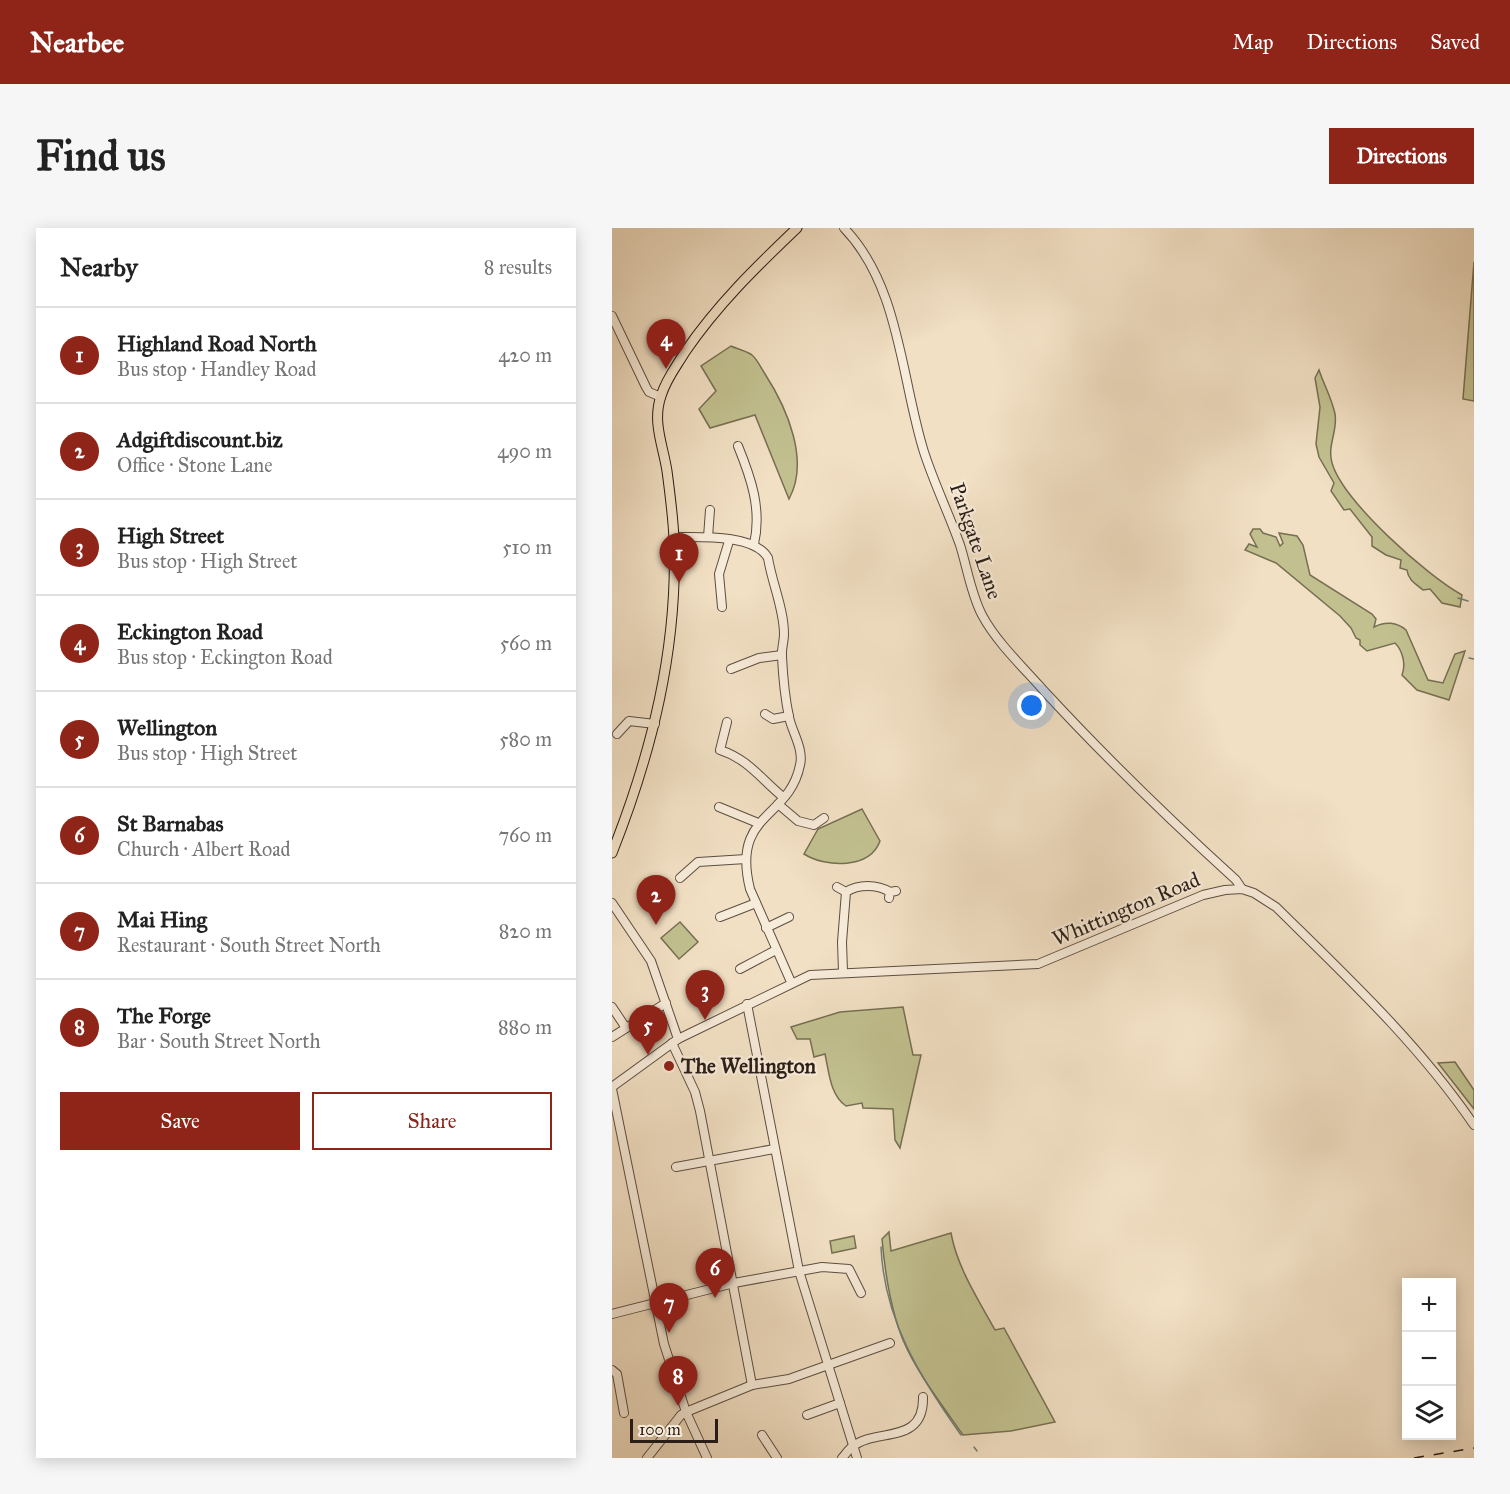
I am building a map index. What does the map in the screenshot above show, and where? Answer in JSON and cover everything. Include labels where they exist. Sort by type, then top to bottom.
[{"type":"main road","points":[[612,853],[655,724],[671,626],[674,537],[666,470],[657,425],[660,397],[665,383],[709,317],[743,280],[797,228]]},
{"type":"street","name":"Parkgate Lane","points":[[844,228],[860,244],[883,295],[907,371],[924,452],[942,496],[982,614],[1016,659],[1079,728],[1147,799],[1236,880],[1242,889]]},
{"type":"street","points":[[612,316],[646,387],[649,392],[660,397]]},
{"type":"street","points":[[738,446],[754,490],[758,526],[754,544]]},
{"type":"street","points":[[708,537],[710,510]]},
{"type":"street","points":[[674,537],[708,537],[754,544],[763,549],[768,558],[783,625],[782,655],[789,716],[801,763],[795,781],[758,823],[750,837],[746,859],[750,890],[791,982]]},
{"type":"street","points":[[722,607],[719,574],[729,541]]},
{"type":"street","points":[[731,669],[759,658],[782,655]]},
{"type":"street","points":[[765,714],[772,719],[789,716]]},
{"type":"street","points":[[617,734],[629,722],[655,724]]},
{"type":"street","points":[[727,722],[720,750],[736,755],[750,764],[798,821],[814,825],[824,818]]},
{"type":"street","points":[[719,807],[758,823]]},
{"type":"street","points":[[690,855],[693,864]]},
{"type":"street","points":[[680,878],[693,864],[746,859]]},
{"type":"street","points":[[846,892],[854,888],[869,886],[883,887],[892,893]]},
{"type":"street","points":[[837,887],[846,892]]},
{"type":"street","points":[[1242,889],[1265,898],[1276,907],[1368,998],[1414,1047],[1474,1125]]},
{"type":"street","name":"Whittington Road","points":[[612,1088],[675,1041],[791,982],[810,975],[1038,964],[1203,895],[1242,889]]},
{"type":"street","points":[[843,972],[842,942],[846,892]]},
{"type":"street","points":[[612,903],[651,961],[666,1003],[675,1041],[695,1092],[752,1385]]},
{"type":"street","points":[[720,917],[756,903]]},
{"type":"street","points":[[766,928],[789,918]]},
{"type":"street","points":[[740,969],[776,950]]},
{"type":"street","points":[[612,1037],[666,1003]]},
{"type":"street","points":[[747,1004],[799,1271],[857,1458]]},
{"type":"street","points":[[612,1007],[626,1028]]},
{"type":"street","points":[[612,1088],[664,1344],[686,1412],[706,1457]]},
{"type":"street","points":[[676,1167],[774,1149]]},
{"type":"street","points":[[612,1314],[655,1301],[734,1284],[836,1266],[849,1269],[861,1293]]},
{"type":"street","points":[[647,1458],[681,1415],[686,1412],[752,1385],[789,1379],[891,1343]]},
{"type":"street","points":[[612,1370],[617,1374],[624,1413]]},
{"type":"street","points":[[842,1458],[853,1446],[902,1431],[916,1423],[923,1413],[923,1397]]},
{"type":"street","points":[[807,1415],[840,1403]]},
{"type":"street","points":[[762,1435],[777,1458]]},
{"type":"shaded area","points":[[1474,262],[1474,401],[1463,399]]},
{"type":"shaded area","points":[[731,346],[756,359],[788,418],[793,435],[797,468],[795,484],[789,499],[755,415],[710,428],[699,409],[716,391],[701,366]]},
{"type":"shaded area","points":[[1319,370],[1335,414],[1331,456],[1339,479],[1369,516],[1408,555],[1462,595],[1460,607],[1442,603],[1430,589],[1423,590],[1411,579],[1407,570],[1400,568],[1401,560],[1386,555],[1372,546],[1372,537],[1350,509],[1344,510],[1331,491],[1334,483],[1319,457],[1316,444],[1320,407],[1315,378]]},
{"type":"shaded area","points":[[1253,529],[1260,529],[1263,533],[1276,537],[1280,546],[1283,543],[1279,533],[1297,536],[1303,545],[1310,575],[1372,614],[1376,619],[1374,627],[1391,623],[1406,630],[1428,680],[1443,683],[1455,654],[1465,651],[1449,700],[1417,690],[1402,675],[1403,658],[1395,643],[1367,651],[1360,645],[1360,640],[1340,616],[1276,563],[1245,550],[1249,544],[1257,547],[1250,534]]},
{"type":"shaded area","points":[[862,809],[880,841],[867,857],[857,861],[835,863],[813,859],[804,854],[818,829]]},
{"type":"shaded area","points":[[680,922],[698,942],[679,959],[661,938]]},
{"type":"shaded area","points":[[903,1007],[913,1055],[921,1055],[900,1148],[895,1140],[893,1109],[863,1108],[862,1103],[846,1106],[833,1089],[825,1054],[814,1057],[810,1039],[797,1039],[791,1027],[840,1012]]},
{"type":"shaded area","points":[[1455,1062],[1474,1090],[1474,1109],[1438,1063]]},
{"type":"shaded area","points":[[889,1232],[891,1251],[951,1233],[958,1258],[975,1295],[995,1330],[1004,1328],[1055,1422],[1011,1431],[963,1435],[923,1377],[898,1328],[883,1252],[882,1239]]},
{"type":"shaded area","points":[[854,1236],[856,1248],[832,1253],[830,1241]]},
{"type":"waterway","points":[[1458,598],[1468,601]]},
{"type":"waterway","points":[[1469,658],[1474,659]]},
{"type":"waterway","points":[[881,1247],[889,1299],[907,1347],[918,1369],[961,1435]]},
{"type":"waterway","points":[[974,1447],[977,1451]]},
{"type":"railway","points":[[1414,1458],[1474,1448]]},
{"type":"place","name":"Eckington Road","points":[[666,369]]},
{"type":"place","name":"Highland Road North","points":[[679,583]]},
{"type":"place","name":"Adgiftdiscount.biz","points":[[656,925]]},
{"type":"place","name":"High Street","points":[[705,1020]]},
{"type":"place","name":"Wellington","points":[[648,1055]]},
{"type":"place","name":"The Wellington","points":[[669,1066]]},
{"type":"place","name":"St Barnabas","points":[[715,1298]]},
{"type":"place","name":"Mai Hing","points":[[669,1333]]},
{"type":"place","name":"The Forge","points":[[678,1406]]}]
